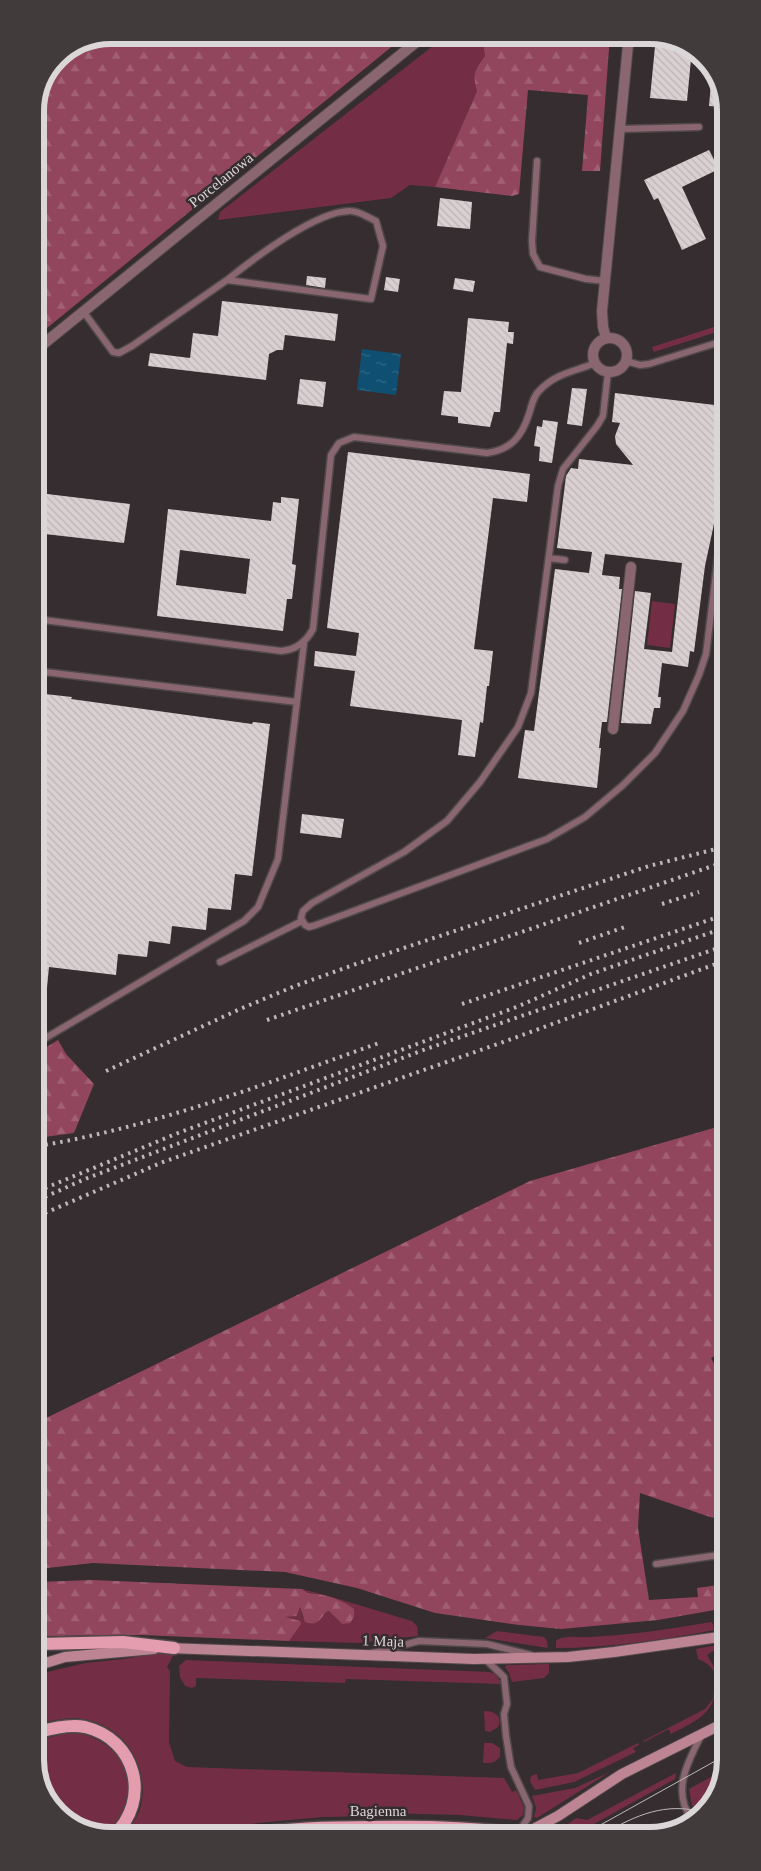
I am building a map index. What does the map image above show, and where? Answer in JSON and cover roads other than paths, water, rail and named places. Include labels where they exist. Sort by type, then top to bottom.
[{"type":"main road","points":[[44,1644],[123,1642],[174,1648]]},
{"type":"main road","points":[[44,1731],[59,1728],[85,1727],[104,1735],[118,1744],[129,1760],[135,1777],[135,1795],[130,1812],[122,1827]]},
{"type":"main road","name":"Bagienna","points":[[324,1827],[430,1827]]},
{"type":"street","name":"Porcelanowa","points":[[44,343],[414,44]]},
{"type":"street","points":[[606,338],[602,311],[628,44]]},
{"type":"street","points":[[606,338],[618,339],[622,342],[627,353],[626,361],[620,369],[608,377],[595,364],[593,358],[594,348],[601,340],[606,338]]},
{"type":"street","points":[[613,729],[631,567]]},
{"type":"street","name":"1 Maja","points":[[44,1663],[65,1657],[174,1648],[485,1659],[568,1657],[717,1637]]},
{"type":"street","points":[[537,1827],[558,1816],[622,1774],[717,1727]]},
{"type":"lane","points":[[620,129],[699,127]]},
{"type":"lane","points":[[537,161],[532,241],[535,260],[540,267],[605,282]]},
{"type":"lane","points":[[83,311],[113,352],[119,353],[227,280],[258,256],[320,218],[352,211],[376,221],[383,246],[371,300],[227,280]]},
{"type":"lane","points":[[626,361],[640,365],[649,364],[717,343]]},
{"type":"lane","points":[[44,1039],[244,921],[258,907],[278,859],[304,643],[313,629],[332,455],[339,443],[354,437],[487,453],[496,452],[521,435],[534,397],[555,376],[595,364]]},
{"type":"lane","points":[[608,377],[603,416],[563,469],[558,486],[531,693],[518,727],[480,782],[447,821],[404,852],[312,903],[303,911],[300,918],[302,922],[305,925],[316,925],[547,839],[585,817],[623,785],[655,753],[683,711],[699,675],[706,654],[717,565]]},
{"type":"lane","points":[[549,558],[565,560]]},
{"type":"lane","points":[[44,620],[281,651],[292,649],[304,643]]},
{"type":"lane","points":[[44,672],[297,702]]},
{"type":"lane","points":[[220,962],[302,922]]},
{"type":"lane","points":[[656,1564],[717,1555]]},
{"type":"lane","points":[[361,1655],[419,1641],[487,1644],[540,1657]]},
{"type":"lane","points":[[485,1659],[504,1677],[507,1704],[504,1714],[510,1767],[529,1806],[528,1818],[522,1827]]},
{"type":"lane","points":[[688,1815],[682,1784],[687,1764],[701,1736]]},
{"type":"water","points":[[362,349],[401,354],[396,395],[357,390]]},
{"type":"tram line","points":[[597,1827],[717,1760]]},
{"type":"tram line","points":[[616,1827],[652,1812],[676,1809],[695,1810]]},
{"type":"railway","points":[[106,1071],[240,1009],[295,986],[649,866],[717,849]]},
{"type":"railway","points":[[267,1020],[717,864]]},
{"type":"railway","points":[[662,904],[699,892]]},
{"type":"railway","points":[[462,1004],[717,917]]},
{"type":"railway","points":[[579,943],[625,927]]},
{"type":"railway","points":[[44,1189],[178,1133],[519,1006],[591,974],[717,930]]},
{"type":"railway","points":[[44,1197],[85,1179],[426,1049],[717,948]]},
{"type":"railway","points":[[44,1213],[163,1162],[506,1041],[717,964]]},
{"type":"railway","points":[[44,1145],[125,1128],[168,1116],[379,1043]]}]
